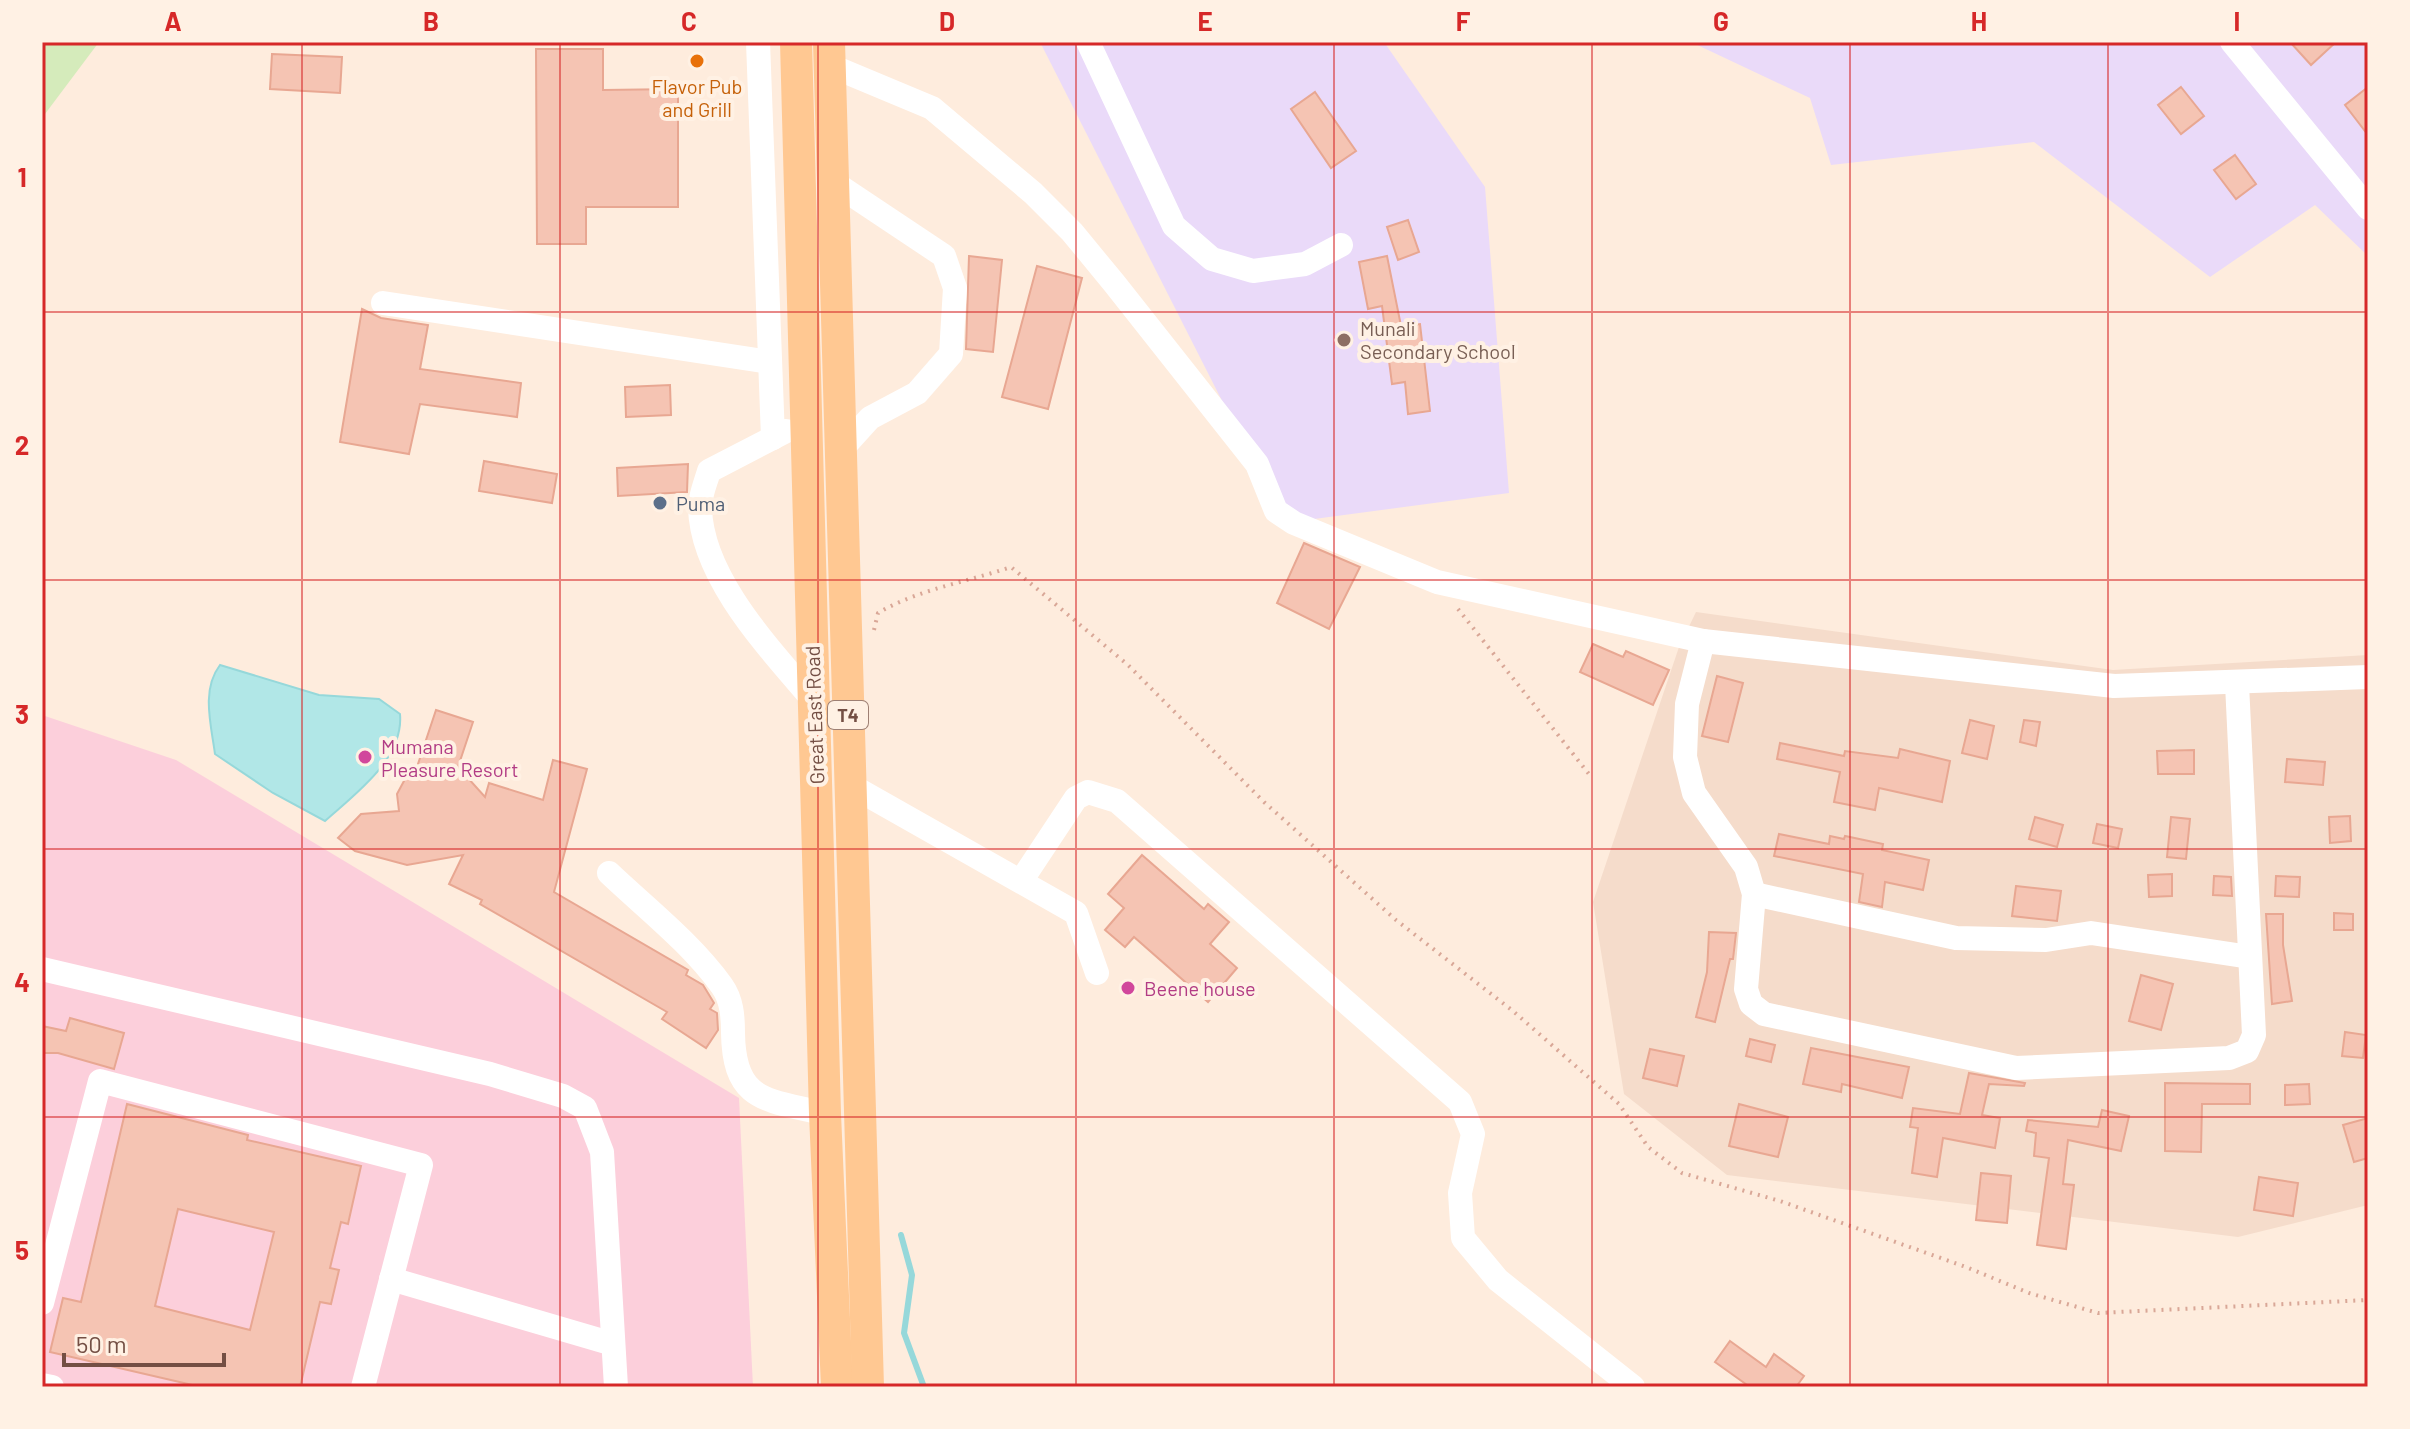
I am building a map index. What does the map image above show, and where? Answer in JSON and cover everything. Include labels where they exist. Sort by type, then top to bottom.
[{"type":"main road","name":"Great East Road","points":[[796,42],[825,1114],[837,1387]]},
{"type":"main road","name":"Great East Road","points":[[829,54],[868,1387]]},
{"type":"street","points":[[758,42],[773,438]]},
{"type":"street","points":[[1088,42],[1174,226],[1212,259],[1253,271],[1305,264],[1341,245]]},
{"type":"street","points":[[2232,42],[2368,208]]},
{"type":"street","points":[[829,54],[932,108],[999,162],[1072,232],[1257,464],[1276,511],[1294,523],[1437,582],[1703,641],[2114,686],[2368,677]]},
{"type":"street","points":[[833,182],[944,256],[955,288],[951,354],[917,393],[870,418],[841,450]]},
{"type":"street","points":[[383,303],[770,362]]},
{"type":"street","points":[[806,421],[709,471],[700,505],[707,544],[743,616],[814,701]]},
{"type":"street","points":[[1703,641],[1687,704],[1685,757],[1694,793],[1746,867],[1754,894],[1746,989],[1751,1004],[1764,1014],[2016,1068],[2229,1058],[2247,1051],[2254,1035],[2237,684]]},
{"type":"street","points":[[850,785],[1076,913],[1097,973]]},
{"type":"street","points":[[1021,881],[1076,798],[1088,792],[1117,801],[1460,1102],[1473,1134],[1460,1193],[1463,1238],[1498,1280],[1633,1387]]},
{"type":"street","points":[[609,873],[685,944],[724,988],[733,1013],[733,1063],[742,1083],[764,1099],[825,1114]]},
{"type":"street","points":[[1754,894],[1956,938],[2046,940],[2091,933],[2250,957]]},
{"type":"street","points":[[42,969],[490,1074],[563,1096],[585,1108],[602,1152],[616,1387]]},
{"type":"street","points":[[42,1303],[100,1081],[421,1165],[363,1387]]},
{"type":"street","points":[[391,1279],[613,1344]]},
{"type":"street","points":[[42,1385],[52,1387]]},
{"type":"path","points":[[872,638],[878,613],[904,598],[961,585],[1011,567],[1128,665],[1264,802],[1385,910],[1513,1011],[1619,1104],[1648,1147],[1682,1173],[1780,1201],[1966,1267],[2029,1293],[2098,1313],[2368,1300]]},
{"type":"path","points":[[1437,582],[1589,774]]},
{"type":"shaded area","name":"Munali Secondary School","points":[[1040,42],[1384,42],[1485,187],[1509,493],[1284,523]]},
{"type":"shaded area","points":[[1691,42],[2368,42],[2368,256],[2315,205],[2210,277],[2034,142],[1831,165],[1810,98]]},
{"type":"shaded area","points":[[1696,612],[2113,670],[2368,655],[2368,1205],[2238,1237],[1727,1175],[1624,1094],[1593,902],[1679,647]]},
{"type":"shaded area","points":[[42,715],[176,760],[739,1098],[753,1387],[42,1387]]},
{"type":"green space","points":[[42,42],[99,42],[42,118]]},
{"type":"water","points":[[220,665],[319,695],[379,699],[400,714],[394,746],[375,774],[325,821],[273,793],[215,754],[209,696]]},
{"type":"building","points":[[2290,42],[2336,42],[2311,65]]},
{"type":"building","points":[[536,49],[603,49],[603,90],[678,89],[678,207],[586,207],[586,244],[537,244]]},
{"type":"building","points":[[272,54],[342,57],[340,93],[270,89]]},
{"type":"building","points":[[2181,87],[2204,116],[2181,134],[2158,105]]},
{"type":"building","points":[[2368,87],[2368,135],[2345,105]]},
{"type":"building","points":[[1315,92],[1356,151],[1331,168],[1291,109]]},
{"type":"building","points":[[2235,155],[2256,184],[2236,199],[2214,170]]},
{"type":"building","points":[[1408,220],[1419,252],[1398,260],[1387,227]]},
{"type":"building","points":[[969,256],[1002,260],[993,352],[966,349]]},
{"type":"building","points":[[1387,256],[1401,326],[1420,324],[1430,411],[1408,414],[1405,382],[1392,384],[1382,306],[1368,309],[1359,262]]},
{"type":"building","points":[[1037,266],[1082,278],[1048,409],[1002,397]]},
{"type":"building","points":[[362,309],[381,318],[428,325],[420,369],[521,383],[517,417],[420,404],[409,454],[340,442]]},
{"type":"building","points":[[670,385],[671,415],[626,417],[625,387]]},
{"type":"building","points":[[484,461],[557,474],[552,503],[479,491]]},
{"type":"building","points":[[688,464],[687,492],[618,496],[617,468]]},
{"type":"building","points":[[1304,543],[1360,567],[1329,629],[1277,603]]},
{"type":"building","points":[[1593,644],[1623,657],[1626,651],[1669,670],[1653,705],[1580,672]]},
{"type":"building","points":[[1717,676],[1743,683],[1728,742],[1702,736]]},
{"type":"building","points":[[436,710],[473,722],[458,767],[485,797],[489,783],[543,800],[553,760],[587,769],[554,892],[688,970],[686,975],[703,985],[714,1003],[710,1009],[717,1013],[718,1030],[706,1048],[662,1019],[667,1012],[480,904],[482,900],[449,884],[463,855],[407,865],[355,851],[338,838],[361,814],[399,811],[397,794],[411,768],[417,767]]},
{"type":"building","points":[[1970,720],[1994,726],[1987,759],[1962,753]]},
{"type":"building","points":[[2024,720],[2040,722],[2036,746],[2020,742]]},
{"type":"building","points":[[1780,743],[1844,756],[1845,751],[1898,758],[1900,749],[1950,761],[1942,802],[1879,788],[1875,810],[1834,802],[1840,772],[1777,759]]},
{"type":"building","points":[[2194,750],[2194,774],[2158,774],[2157,751]]},
{"type":"building","points":[[2287,759],[2325,762],[2323,785],[2285,782]]},
{"type":"building","points":[[2350,816],[2351,841],[2330,843],[2329,817]]},
{"type":"building","points":[[2035,817],[2063,825],[2057,847],[2029,839]]},
{"type":"building","points":[[2171,817],[2190,819],[2186,859],[2167,857]]},
{"type":"building","points":[[2097,824],[2122,829],[2118,848],[2093,843]]},
{"type":"building","points":[[1779,834],[1829,844],[1830,836],[1844,839],[1845,836],[1883,844],[1882,850],[1929,860],[1923,890],[1885,882],[1882,907],[1859,902],[1863,874],[1774,856]]},
{"type":"building","points":[[1142,855],[1204,909],[1208,904],[1229,922],[1210,944],[1237,968],[1208,1002],[1134,937],[1125,947],[1105,930],[1124,908],[1108,894]]},
{"type":"building","points":[[2172,874],[2172,896],[2149,897],[2148,875]]},
{"type":"building","points":[[2214,876],[2231,877],[2232,896],[2213,895]]},
{"type":"building","points":[[2276,876],[2300,877],[2299,897],[2275,896]]},
{"type":"building","points":[[2016,886],[2061,891],[2057,921],[2012,916]]},
{"type":"building","points":[[2334,913],[2353,914],[2353,930],[2334,930]]},
{"type":"building","points":[[2266,914],[2283,914],[2283,945],[2292,1001],[2272,1004]]},
{"type":"building","points":[[1709,932],[1736,933],[1733,959],[1730,959],[1715,1022],[1696,1017],[1707,972]]},
{"type":"building","points":[[2141,975],[2173,984],[2161,1030],[2129,1021]]},
{"type":"building","points":[[70,1018],[124,1033],[114,1069],[58,1053],[42,1053],[42,1026],[66,1031]]},
{"type":"building","points":[[2345,1032],[2366,1035],[2363,1058],[2342,1056]]},
{"type":"building","points":[[1750,1039],[1775,1045],[1771,1062],[1746,1056]]},
{"type":"building","points":[[1811,1048],[1909,1067],[1902,1098],[1842,1084],[1841,1092],[1803,1084]]},
{"type":"building","points":[[1650,1049],[1684,1056],[1677,1086],[1643,1078]]},
{"type":"building","points":[[1969,1073],[2025,1083],[2024,1086],[1989,1084],[1982,1115],[2000,1118],[1995,1148],[1943,1138],[1937,1177],[1912,1173],[1918,1128],[1910,1127],[1913,1108],[1960,1114]]},
{"type":"building","points":[[2165,1083],[2250,1084],[2250,1104],[2202,1104],[2201,1152],[2165,1151]]},
{"type":"building","points":[[2309,1084],[2310,1104],[2285,1105],[2285,1085]]},
{"type":"building","points":[[127,1104],[248,1135],[247,1140],[361,1166],[348,1224],[341,1222],[330,1268],[339,1270],[331,1304],[320,1302],[300,1387],[201,1387],[50,1352],[63,1298],[81,1302]],"holes":[[[178,1209],[274,1232],[250,1330],[155,1306]]]},
{"type":"building","points":[[1739,1104],[1788,1117],[1778,1157],[1729,1146]]},
{"type":"building","points":[[2102,1110],[2129,1116],[2121,1151],[2068,1140],[2063,1184],[2074,1185],[2066,1249],[2037,1245],[2049,1158],[2034,1156],[2036,1133],[2026,1131],[2028,1120],[2098,1127]]},
{"type":"building","points":[[2368,1118],[2368,1158],[2354,1162],[2343,1125]]},
{"type":"building","points":[[1981,1173],[2011,1176],[2007,1223],[1976,1220]]},
{"type":"building","points":[[2259,1177],[2298,1183],[2293,1216],[2254,1210]]},
{"type":"building","points":[[1730,1341],[1766,1367],[1774,1354],[1804,1376],[1796,1387],[1750,1387],[1715,1362]]},
{"type":"waterway","points":[[901,1235],[912,1275],[904,1333],[924,1387]]},
{"type":"place","name":"Flavor Pub and Grill","points":[[697,61]]},
{"type":"place","name":"Munali Secondary School","points":[[1344,340]]},
{"type":"place","name":"Puma","points":[[660,503]]},
{"type":"place","name":"Mumana Pleasure Resort","points":[[365,757]]},
{"type":"place","name":"Beene house","points":[[1128,988]]}]
